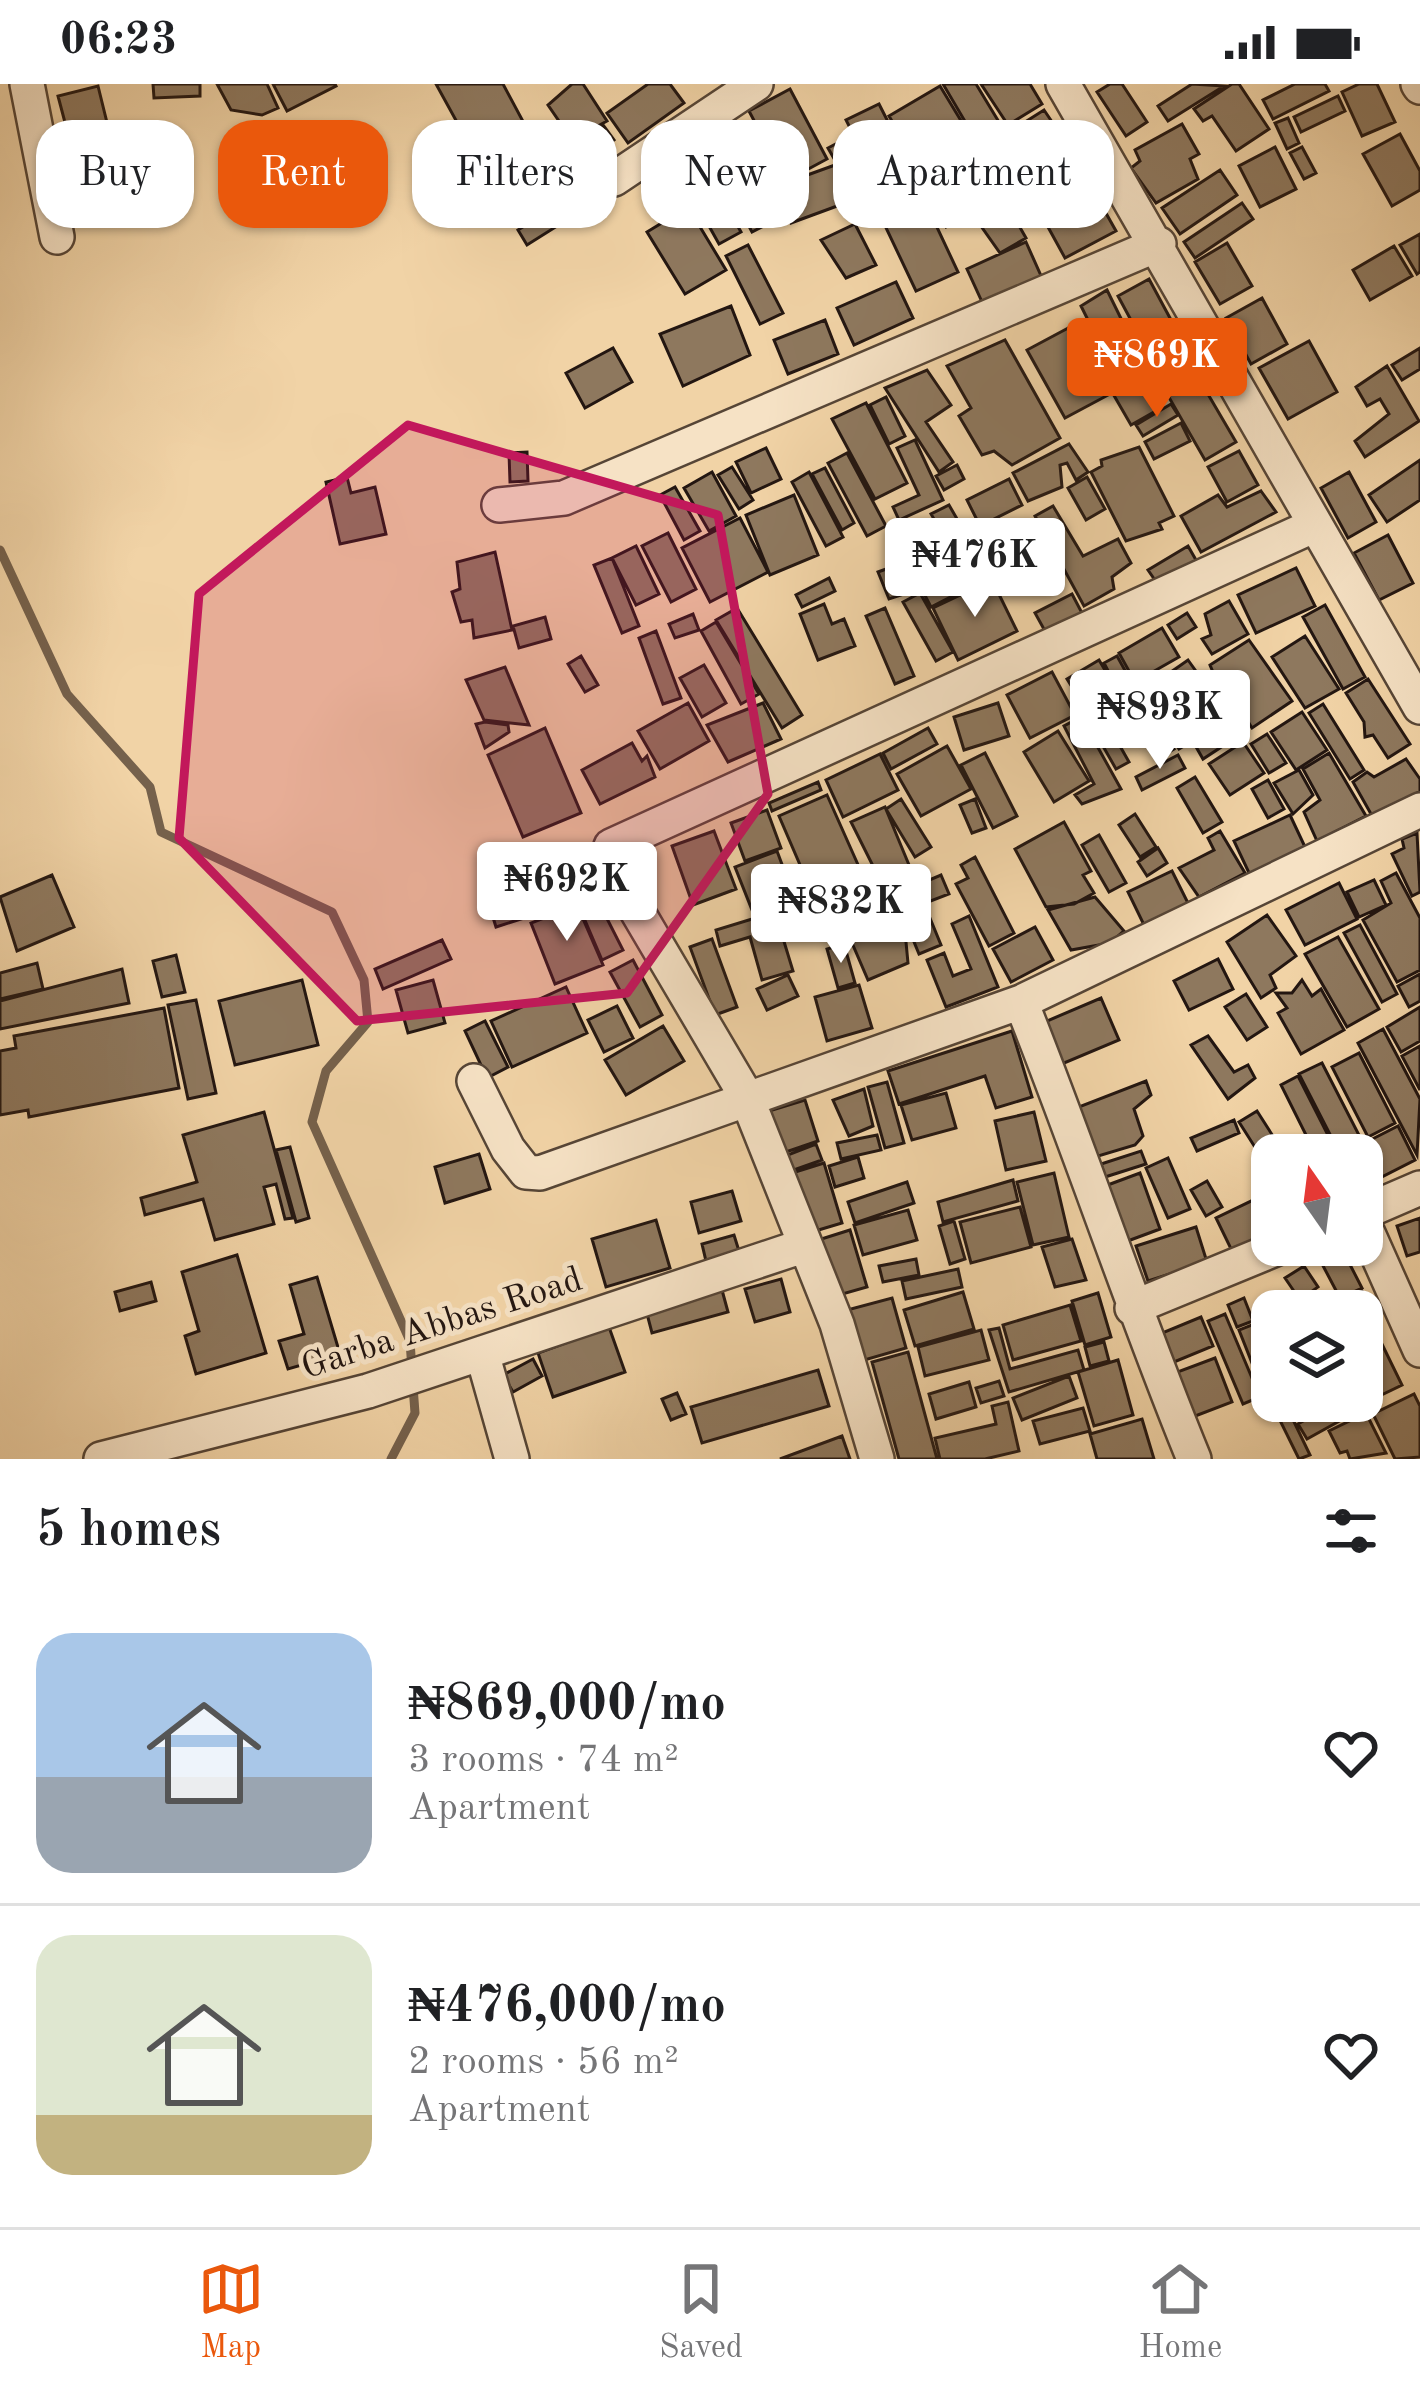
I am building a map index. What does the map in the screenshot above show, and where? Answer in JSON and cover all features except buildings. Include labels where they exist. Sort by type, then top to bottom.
[{"type":"street","points":[[28,84],[57,237]]},
{"type":"street","points":[[617,177],[755,84]]},
{"type":"street","points":[[1063,84],[1159,244],[1313,526],[1420,707]]},
{"type":"street","points":[[499,505],[564,498],[1159,244]]},
{"type":"street","points":[[877,1459],[837,1324],[746,1096],[624,890],[612,866],[611,846],[1313,526]]},
{"type":"street","points":[[474,1081],[508,1149],[526,1172],[540,1174],[746,1096],[1022,1002],[1420,811]]},
{"type":"street","points":[[1022,1002],[1087,1165],[1132,1308],[1194,1459]]},
{"type":"street","points":[[1383,1206],[1420,1188]]},
{"type":"street","name":"Garba Abbas Road","points":[[101,1459],[446,1367],[803,1246]]},
{"type":"street","points":[[1132,1308],[1251,1259]]},
{"type":"street","points":[[1383,1265],[1420,1350]]},
{"type":"street","points":[[482,1353],[512,1459]]},
{"type":"highlighted area","points":[[408,425],[718,515],[768,794],[627,993],[357,1021],[179,838],[199,594]]},
{"type":"waterway","points":[[0,550],[67,694],[150,787],[161,832],[332,912],[364,980],[368,1022],[326,1071],[312,1122],[410,1341],[412,1370]]},
{"type":"waterway","points":[[391,1459],[415,1413],[413,1386]]}]
